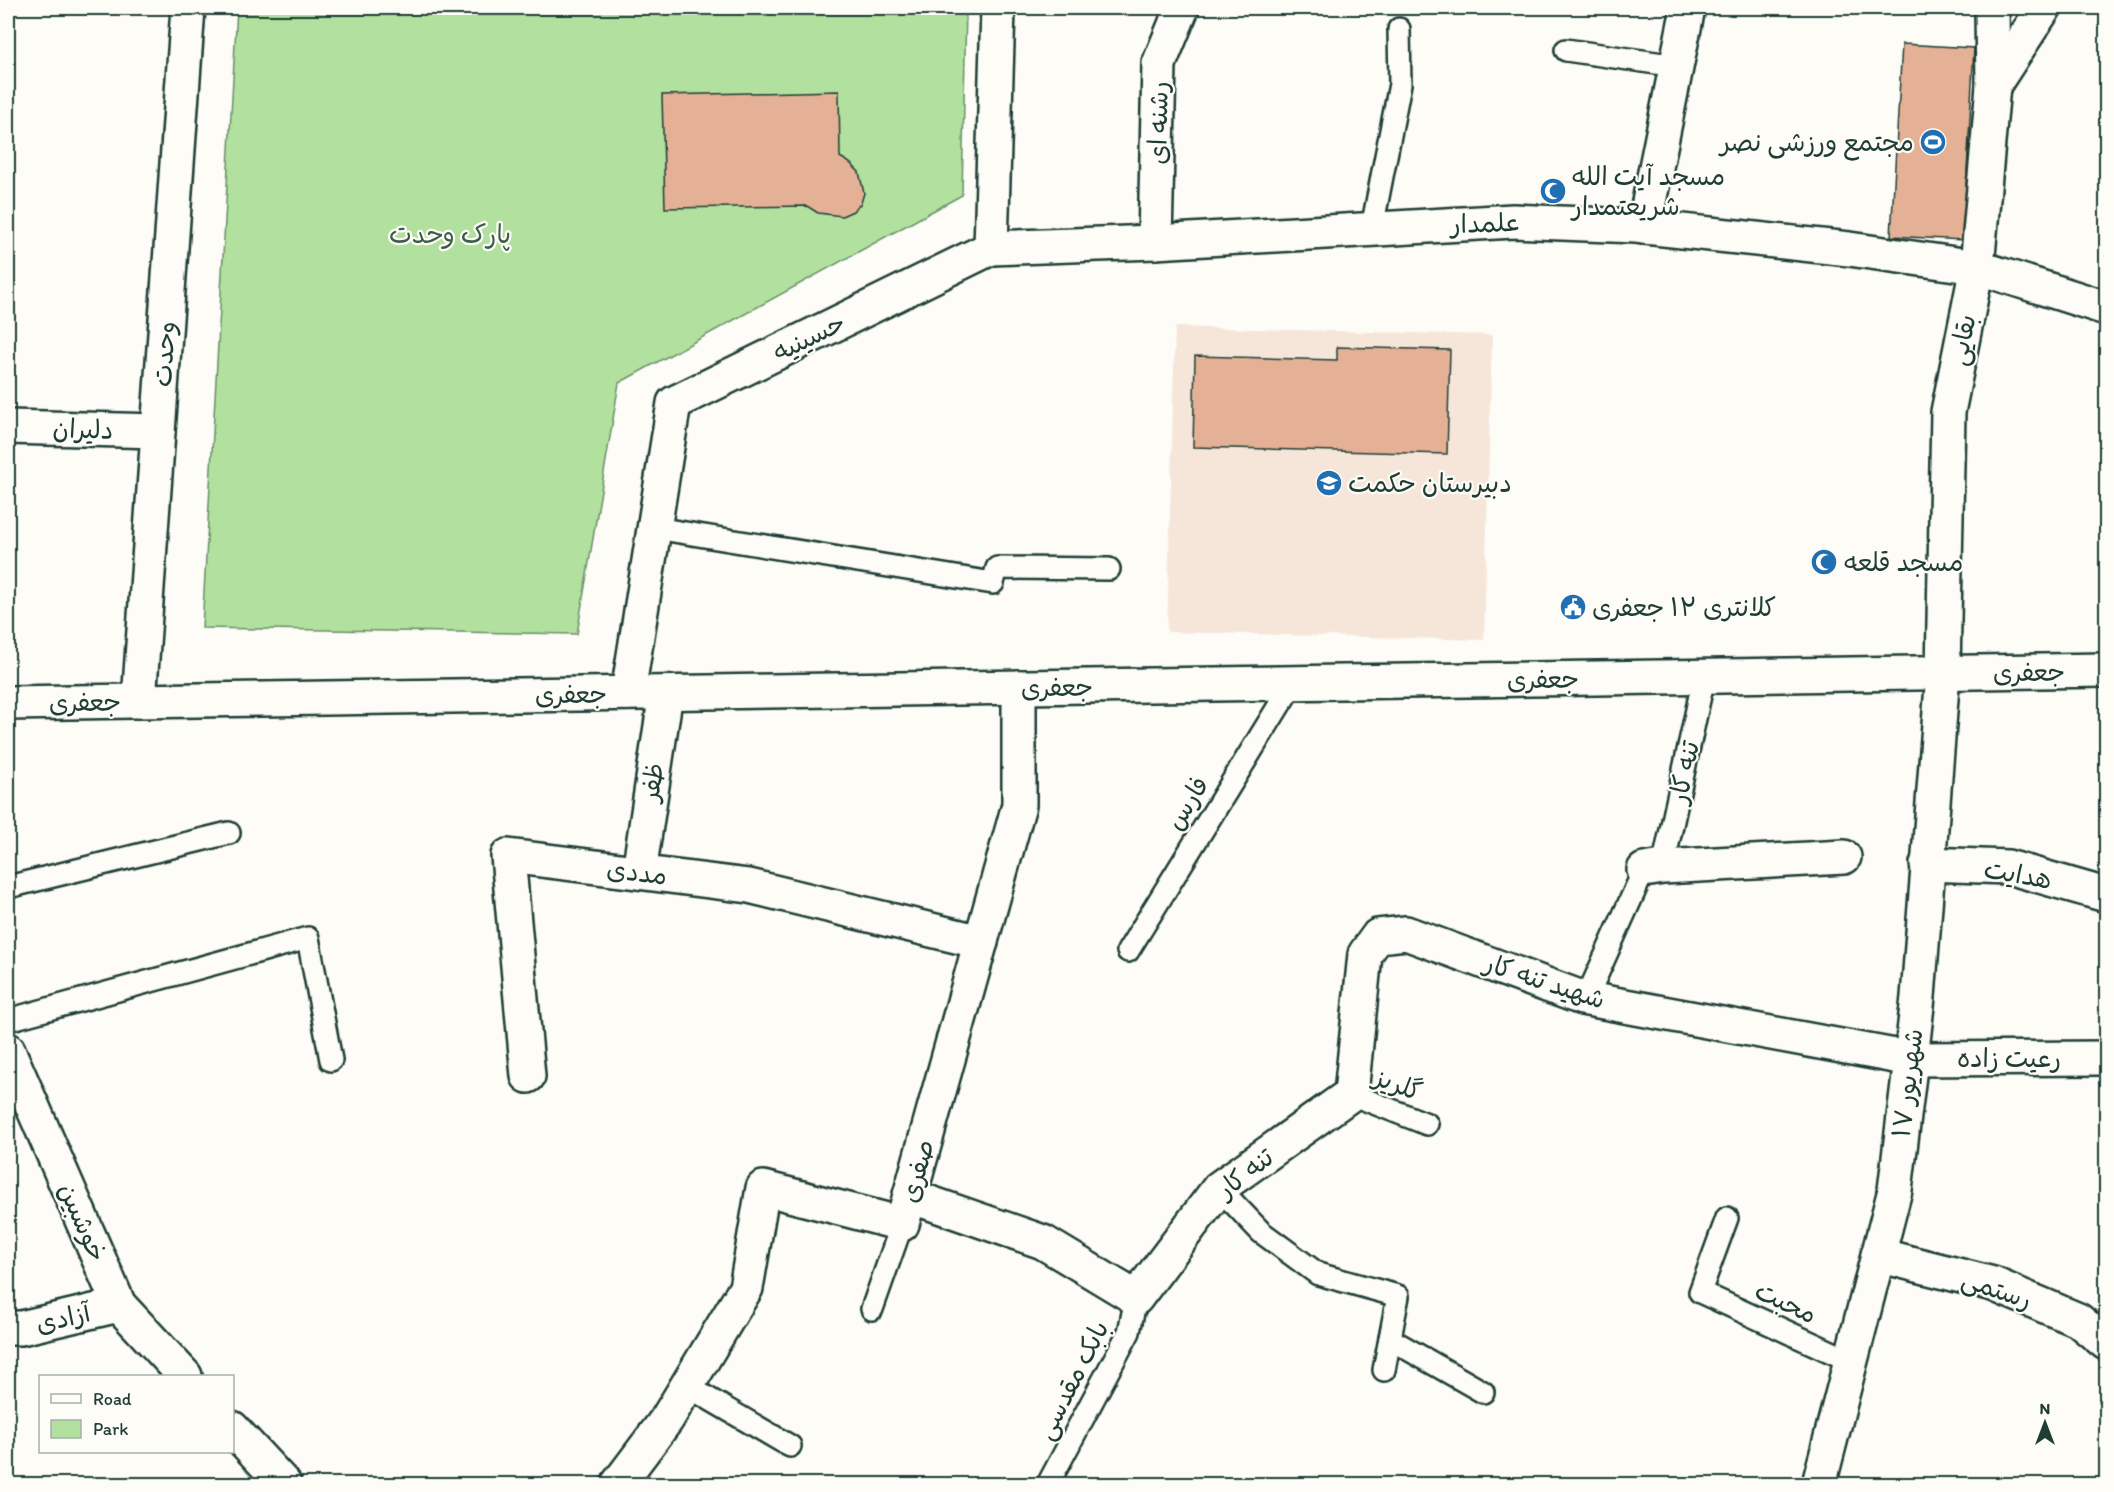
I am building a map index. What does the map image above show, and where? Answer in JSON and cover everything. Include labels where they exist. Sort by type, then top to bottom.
[{"type":"street","name":"وحدت","points":[[139,701],[188,8]]},
{"type":"street","points":[[992,248],[998,8]]},
{"type":"street","name":"رشنه ای","points":[[1155,242],[1159,64],[1182,8]]},
{"type":"street","points":[[1644,227],[1688,8]]},
{"type":"street","name":"بقایی","points":[[1943,673],[1948,412],[1977,267],[1993,86],[1992,8]]},
{"type":"street","points":[[1993,86],[2044,8]]},
{"type":"street","name":"علمدار","points":[[992,248],[1155,242],[1513,221],[1644,227],[1854,250],[1977,267],[2106,308]]},
{"type":"street","name":"حسینیه","points":[[628,693],[674,403],[992,248]]},
{"type":"street","name":"دلیران","points":[[8,427],[158,431]]},
{"type":"street","name":"جعفری","points":[[8,703],[2106,670]]},
{"type":"street","name":"۱۷ شهریور","points":[[1819,1485],[1895,1190],[1918,997],[1943,673]]},
{"type":"street","name":"صفری","points":[[618,1485],[667,1419],[746,1287],[763,1188],[906,1210],[1019,805],[1019,687]]},
{"type":"street","name":"ظفر","points":[[639,872],[666,693]]},
{"type":"street","name":"مددی","points":[[528,1076],[508,856],[749,886],[981,942]]},
{"type":"street","points":[[1653,868],[1844,857]]},
{"type":"street","name":"هدایت","points":[[1927,864],[2008,867],[2106,895]]},
{"type":"street","name":"شهید تنه کار","points":[[1351,1094],[1365,954],[1378,936],[1406,933],[1586,999],[1911,1059]]},
{"type":"street","name":"خوشبین","points":[[8,1050],[119,1305],[183,1375]]},
{"type":"street","name":"رعیت زاده","points":[[1911,1059],[2106,1058]]},
{"type":"street","name":"تنه کار","points":[[1136,1298],[1219,1188],[1351,1094]]},
{"type":"street","points":[[906,1210],[1043,1242],[1136,1298]]},
{"type":"street","name":"رستمی","points":[[1878,1255],[1993,1284],[2078,1320],[2106,1343]]},
{"type":"street","name":"آزادی","points":[[8,1328],[21,1328],[119,1305]]},
{"type":"street","points":[[234,1430],[284,1485]]},
{"type":"lane","points":[[1372,228],[1400,84],[1399,29]]},
{"type":"lane","points":[[1566,50],[1677,66]]},
{"type":"lane","points":[[655,528],[993,583],[997,568],[1109,569]]},
{"type":"lane","name":"تنه کار","points":[[1586,999],[1653,868],[1704,677]]},
{"type":"lane","name":"فارس","points":[[1128,951],[1293,683]]},
{"type":"lane","points":[[8,887],[229,833]]},
{"type":"lane","points":[[8,1020],[308,938],[331,1059]]},
{"type":"lane","name":"گلریز","points":[[1351,1094],[1426,1124]]},
{"type":"lane","points":[[1219,1188],[1261,1232],[1317,1274],[1398,1296],[1384,1370]]},
{"type":"lane","points":[[872,1309],[906,1210]]},
{"type":"lane","name":"محبت","points":[[1727,1218],[1700,1292],[1851,1361]]},
{"type":"lane","name":"بابک مقدسی","points":[[1048,1485],[1130,1332],[1136,1298]]},
{"type":"lane","points":[[1390,1339],[1483,1392]]},
{"type":"lane","points":[[687,1386],[790,1446]]},
{"type":"shaded area","name":"دبیرستان حکمت","points":[[1175,327],[1492,335],[1484,640],[1167,632]]},
{"type":"green space","name":"پارک وحدت","points":[[237,8],[966,8],[962,195],[619,383],[577,634],[202,628]]},
{"type":"building","name":"مجتمع ورزشی نصر","points":[[1902,44],[1974,48],[1963,240],[1891,236]]},
{"type":"building","points":[[839,91],[840,157],[859,172],[864,193],[861,203],[853,211],[842,216],[818,213],[807,206],[665,208],[662,95]]},
{"type":"building","points":[[1337,347],[1450,350],[1447,454],[1193,447],[1195,356],[1337,360]]},
{"type":"place","name":"مجتمع ورزشی نصر","points":[[1933,142]]},
{"type":"place","name":"مسجد آیت الله شریعتمدار","points":[[1553,191]]},
{"type":"place","name":"دبیرستان حکمت","points":[[1329,483]]},
{"type":"place","name":"مسجد قلعه","points":[[1824,562]]},
{"type":"place","name":"کلانتری ۱۲ جعفری","points":[[1573,607]]}]
